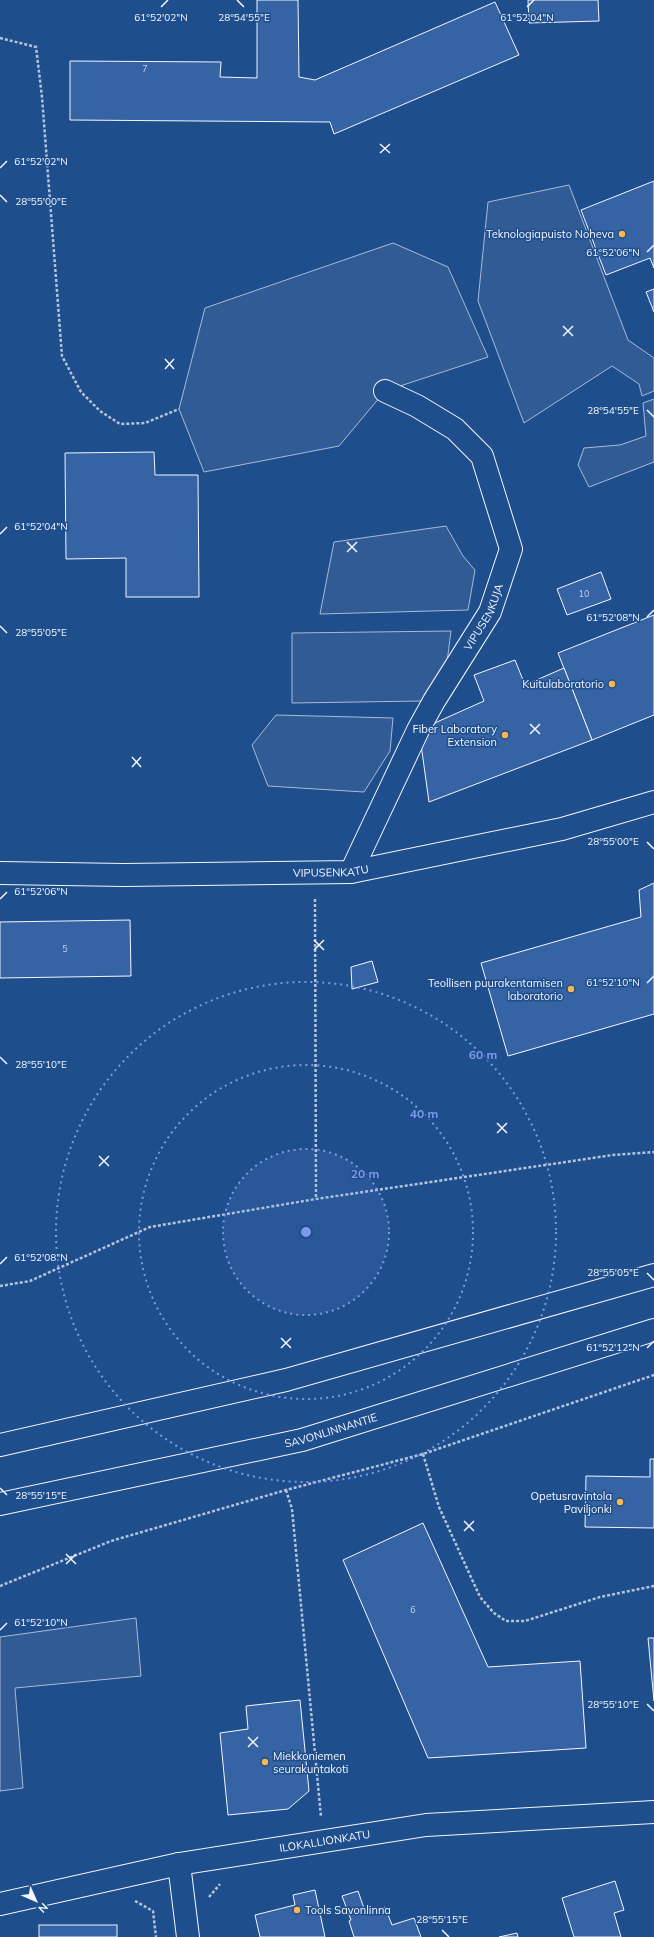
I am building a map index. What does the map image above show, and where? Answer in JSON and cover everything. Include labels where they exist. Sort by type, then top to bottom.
[{"type":"main road","name":"VIPUSENKUJA","points":[[351,872],[418,730],[434,701],[490,612],[511,548],[482,456],[455,429],[417,406],[385,391]]},
{"type":"main road","name":"VIPUSENKATU","points":[[0,873],[124,875],[351,872],[562,830],[654,802]]},
{"type":"main road","points":[[0,1445],[286,1380],[654,1275]]},
{"type":"main road","name":"SAVONLINNANTIE","points":[[0,1504],[302,1440],[654,1330]]},
{"type":"main road","name":"ILOKALLIONKATU","points":[[0,1904],[179,1864],[426,1825],[654,1812]]},
{"type":"main road","points":[[179,1864],[188,1937]]},
{"type":"path","points":[[0,38],[36,47],[42,97],[62,356],[81,392],[100,411],[120,424],[145,423],[179,409]]},
{"type":"path","points":[[315,872],[316,1199]]},
{"type":"path","points":[[0,1286],[30,1281],[150,1227],[316,1199],[613,1155],[654,1152]]},
{"type":"path","points":[[0,1586],[111,1541],[286,1490],[424,1454],[654,1375]]},
{"type":"path","points":[[424,1454],[439,1507],[480,1597],[494,1613],[506,1621],[525,1621],[600,1597],[654,1586]]},
{"type":"path","points":[[286,1490],[292,1509],[322,1841]]},
{"type":"path","points":[[209,1902],[210,1895],[223,1881]]},
{"type":"shaded area","points":[[569,185],[628,340],[654,358],[654,391],[642,396],[639,384],[612,366],[524,423],[478,301],[488,202]]},
{"type":"shaded area","points":[[393,243],[448,267],[488,357],[385,391],[339,446],[204,472],[179,409],[205,308]]},
{"type":"shaded area","points":[[654,399],[654,462],[589,487],[578,465],[584,448],[620,445],[646,436],[643,403]]},
{"type":"shaded area","points":[[446,526],[463,556],[475,570],[468,610],[320,614],[334,542]]},
{"type":"shaded area","points":[[451,631],[447,662],[422,701],[292,703],[292,633]]},
{"type":"shaded area","points":[[276,715],[393,718],[390,751],[364,792],[268,786],[252,745]]},
{"type":"shaded area","points":[[136,1618],[141,1676],[15,1688],[23,1788],[0,1791],[0,1637]]},
{"type":"building","points":[[257,0],[298,0],[299,77],[315,80],[495,2],[519,55],[334,134],[330,122],[70,120],[70,61],[221,62],[220,77],[257,78]]},
{"type":"building","points":[[528,0],[598,0],[599,21],[529,23]]},
{"type":"building","name":"Teknologiapuisto Noheva","points":[[654,181],[654,268],[650,258],[606,275],[581,210]]},
{"type":"building","points":[[654,289],[654,312],[646,292]]},
{"type":"building","points":[[154,452],[155,475],[198,475],[199,597],[126,597],[126,558],[66,559],[65,453]]},
{"type":"building","points":[[601,572],[611,599],[567,615],[557,589]]},
{"type":"building","name":"Kuitulaboratorio","points":[[654,615],[654,715],[592,740],[558,653]]},
{"type":"building","name":"Fiber Laboratory Extension","points":[[515,660],[525,685],[564,668],[592,740],[429,802],[419,730],[484,701],[474,675]]},
{"type":"building","name":"Teollisen puurakentamisen laboratorio","points":[[654,883],[654,1014],[508,1056],[481,963],[641,917],[639,890]]},
{"type":"building","points":[[130,920],[131,976],[0,978],[0,922]]},
{"type":"building","points":[[372,961],[378,982],[352,989],[351,967]]},
{"type":"building","name":"Opetusravintola Paviljonki","points":[[650,1459],[654,1459],[654,1528],[585,1527],[586,1476],[650,1477]]},
{"type":"building","points":[[423,1523],[488,1667],[580,1661],[586,1748],[428,1758],[343,1560]]},
{"type":"building","points":[[648,1638],[654,1638],[654,1701]]},
{"type":"building","name":"Miekkoniemen seurakuntakoti","points":[[300,1700],[309,1791],[288,1809],[228,1815],[220,1733],[248,1729],[246,1706]]},
{"type":"building","points":[[615,1881],[624,1910],[614,1913],[621,1937],[574,1937],[562,1898]]},
{"type":"building","name":"Tools Savonlinna","points":[[315,1890],[325,1937],[260,1937],[255,1915],[295,1905],[293,1895]]},
{"type":"building","points":[[358,1891],[366,1914],[385,1907],[392,1925],[414,1918],[421,1937],[354,1937],[349,1921],[351,1920],[342,1896]]},
{"type":"building","points":[[39,1925],[117,1925],[117,1937],[39,1937]]},
{"type":"building","points":[[517,1933],[518,1937],[499,1937]]},
{"type":"place","name":"Teknologiapuisto Noheva","points":[[622,234]]},
{"type":"place","name":"Kuitulaboratorio","points":[[612,684]]},
{"type":"place","name":"Fiber Laboratory Extension","points":[[505,735]]},
{"type":"place","name":"Teollisen puurakentamisen laboratorio","points":[[571,989]]},
{"type":"place","name":"Opetusravintola Paviljonki","points":[[620,1502]]},
{"type":"place","name":"Miekkoniemen seurakuntakoti","points":[[265,1762]]},
{"type":"place","name":"Tools Savonlinna","points":[[297,1910]]}]
